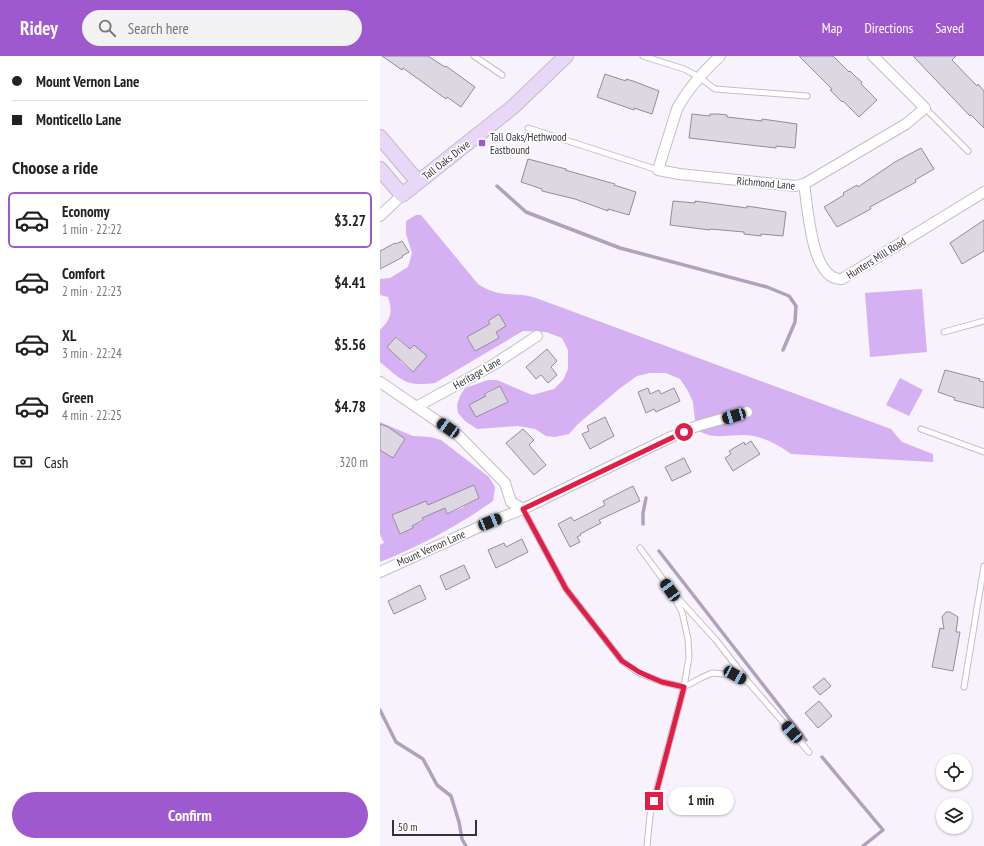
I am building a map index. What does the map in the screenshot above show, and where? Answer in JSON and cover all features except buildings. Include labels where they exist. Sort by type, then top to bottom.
[{"type":"street","name":"Tall Oaks Drive","points":[[380,216],[402,195],[512,107],[566,56]]},
{"type":"street","points":[[658,170],[677,109],[690,86],[720,56]]},
{"type":"street","points":[[873,56],[925,108]]},
{"type":"street","name":"Richmond Lane","points":[[658,170],[679,174],[788,186],[804,184],[906,124],[925,108]]},
{"type":"street","points":[[380,137],[418,182]]},
{"type":"street","points":[[380,169],[402,195]]},
{"type":"street","name":"Hunters Mill Road","points":[[804,184],[815,253],[822,266],[831,277],[836,280],[842,279],[984,192]]},
{"type":"street","name":"Heritage Lane","points":[[416,407],[493,365],[537,336]]},
{"type":"street","points":[[382,385],[459,436],[504,483],[511,502],[523,509]]},
{"type":"street","name":"Mount Vernon Lane","points":[[380,572],[490,522],[523,509],[671,437],[697,426],[747,412]]},
{"type":"lane","points":[[474,56],[502,75]]},
{"type":"lane","points":[[643,56],[684,69],[699,76],[715,89],[807,96]]},
{"type":"lane","points":[[925,108],[968,151]]},
{"type":"lane","name":"Richmond Lane","points":[[528,128],[658,170]]},
{"type":"lane","points":[[944,332],[984,321]]},
{"type":"lane","points":[[921,429],[984,452]]},
{"type":"lane","points":[[523,509],[566,589],[622,661],[650,677],[662,682],[684,687],[712,674],[735,675],[749,683]]},
{"type":"lane","points":[[640,548],[670,590],[682,612],[688,639],[689,657],[684,687],[650,815],[647,846]]},
{"type":"lane","points":[[964,687],[984,566]]},
{"type":"lane","points":[[670,590],[716,640],[749,683],[809,752]]},
{"type":"shaded area","points":[[416,215],[421,215],[478,284],[486,289],[493,292],[536,298],[891,429],[902,442],[933,454],[933,462],[791,454],[762,438],[750,435],[707,435],[696,429],[693,402],[688,391],[680,379],[666,373],[650,373],[637,376],[619,389],[578,424],[569,434],[555,437],[546,436],[535,429],[518,426],[477,429],[465,421],[458,413],[457,405],[465,388],[488,380],[497,380],[532,395],[554,389],[563,380],[568,369],[568,350],[562,338],[546,332],[523,331],[435,383],[417,384],[404,381],[399,378],[380,362],[380,330],[389,319],[391,311],[388,297],[380,295],[380,279],[390,278],[408,267],[412,253],[406,234],[406,221]],"holes":[[[499,315],[505,326],[496,332],[499,338],[475,351],[467,337],[490,324],[488,321]],[[397,337],[410,349],[414,345],[426,356],[413,372],[400,361],[402,359],[387,347]],[[500,386],[508,402],[476,417],[470,405],[486,396],[484,393]]]},
{"type":"shaded area","points":[[922,289],[927,352],[870,357],[865,293]]},
{"type":"shaded area","points":[[900,378],[923,390],[909,416],[886,405]]},
{"type":"shaded area","points":[[380,422],[413,436],[430,437],[441,440],[489,477],[495,487],[493,501],[480,510],[438,535],[380,562],[380,545],[384,543],[380,534],[380,450],[393,458],[405,439],[389,428],[380,424]],"holes":[[[474,485],[479,498],[463,504],[464,507],[447,514],[441,500]],[[426,501],[431,514],[422,518],[423,521],[412,526],[413,528],[400,534],[392,515]]]},
{"type":"waterway","points":[[497,186],[526,212],[620,248],[767,287],[789,296],[796,306],[795,322],[783,350]]},
{"type":"waterway","points":[[643,524],[643,513],[646,498]]},
{"type":"waterway","points":[[659,551],[806,740]]},
{"type":"waterway","points":[[380,710],[396,742],[423,759],[437,785],[451,796],[459,822],[462,839],[466,846]]},
{"type":"waterway","points":[[822,757],[883,830],[863,846]]},
{"type":"place","name":"Tall Oaks/Hethwood Eastbound","points":[[482,143]]},
{"type":"route","points":[[654,801],[684,687],[662,682],[650,677],[622,661],[566,589],[523,509],[684,432]]}]
